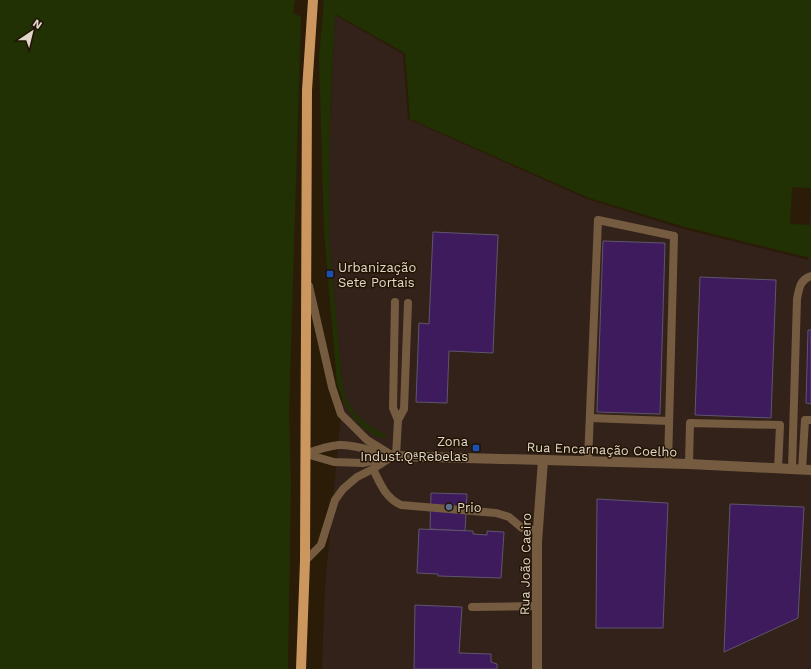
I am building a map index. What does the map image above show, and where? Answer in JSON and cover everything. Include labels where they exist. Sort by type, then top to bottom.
[{"type":"main road","points":[[301,669],[305,561],[307,90],[313,0]]},
{"type":"street","name":"Rua Encarnação Coelho","points":[[394,456],[689,464],[802,470]]},
{"type":"street","name":"Rua João Caeiro","points":[[536,669],[538,531],[543,460]]},
{"type":"lane","points":[[588,461],[598,220],[674,236],[668,464]]},
{"type":"lane","points":[[306,273],[332,387],[341,414],[367,440],[394,456]]},
{"type":"lane","points":[[802,470],[794,420],[798,299],[799,288],[803,280],[811,276]]},
{"type":"lane","points":[[395,302],[392,408],[398,420]]},
{"type":"lane","points":[[394,456],[398,420],[404,409],[408,303]]},
{"type":"lane","points":[[590,418],[669,421]]},
{"type":"lane","points":[[794,420],[808,420],[802,470]]},
{"type":"lane","points":[[689,464],[690,423],[780,425],[778,468]]},
{"type":"lane","name":"Rua Encarnação Coelho","points":[[305,454],[340,445],[364,448],[394,456]]},
{"type":"lane","name":"Rua Encarnação Coelho","points":[[305,454],[334,462],[363,463],[394,456]]},
{"type":"lane","points":[[305,561],[321,545],[335,500],[343,489],[357,477],[374,469],[394,456]]},
{"type":"lane","points":[[374,469],[387,495],[402,505],[496,513],[510,517],[522,528],[538,531]]},
{"type":"lane","points":[[472,606],[537,606]]},
{"type":"shaded area","points":[[335,15],[403,54],[408,119],[587,199],[683,229],[808,260],[811,192],[811,669],[322,669],[325,587],[343,392],[329,241],[330,118]]},
{"type":"green space","points":[[0,0],[295,0],[293,13],[301,17],[289,413],[291,482],[288,669],[0,669]]},
{"type":"green space","points":[[324,0],[811,0],[811,188],[792,187],[790,224],[811,225],[811,258],[685,227],[589,198],[410,119],[405,53],[335,14],[330,118],[329,241],[342,379],[347,398],[356,413],[362,420],[386,435],[386,439],[377,436],[368,431],[354,418],[344,402],[337,383],[324,230],[319,58]]},
{"type":"building","points":[[433,232],[498,235],[493,353],[449,351],[447,403],[416,402],[419,323],[429,324]]},
{"type":"building","points":[[603,241],[665,243],[660,414],[597,412]]},
{"type":"building","points":[[700,277],[776,280],[771,418],[695,415]]},
{"type":"building","points":[[808,330],[811,330],[811,404],[806,403]]},
{"type":"building","points":[[431,493],[467,494],[465,531],[430,529]]},
{"type":"building","points":[[597,499],[668,503],[663,628],[596,628]]},
{"type":"building","points":[[730,504],[804,507],[798,618],[724,652]]},
{"type":"building","points":[[419,529],[473,531],[473,534],[487,535],[487,531],[504,532],[501,578],[438,576],[438,574],[417,573]]},
{"type":"building","points":[[415,605],[462,607],[459,653],[491,654],[491,662],[497,664],[497,669],[414,669]]},
{"type":"place","name":"Urbanização Sete Portais","points":[[330,274]]},
{"type":"place","name":"Zona Indust.QªRebelas","points":[[476,448]]},
{"type":"place","name":"Prio","points":[[449,507]]}]
